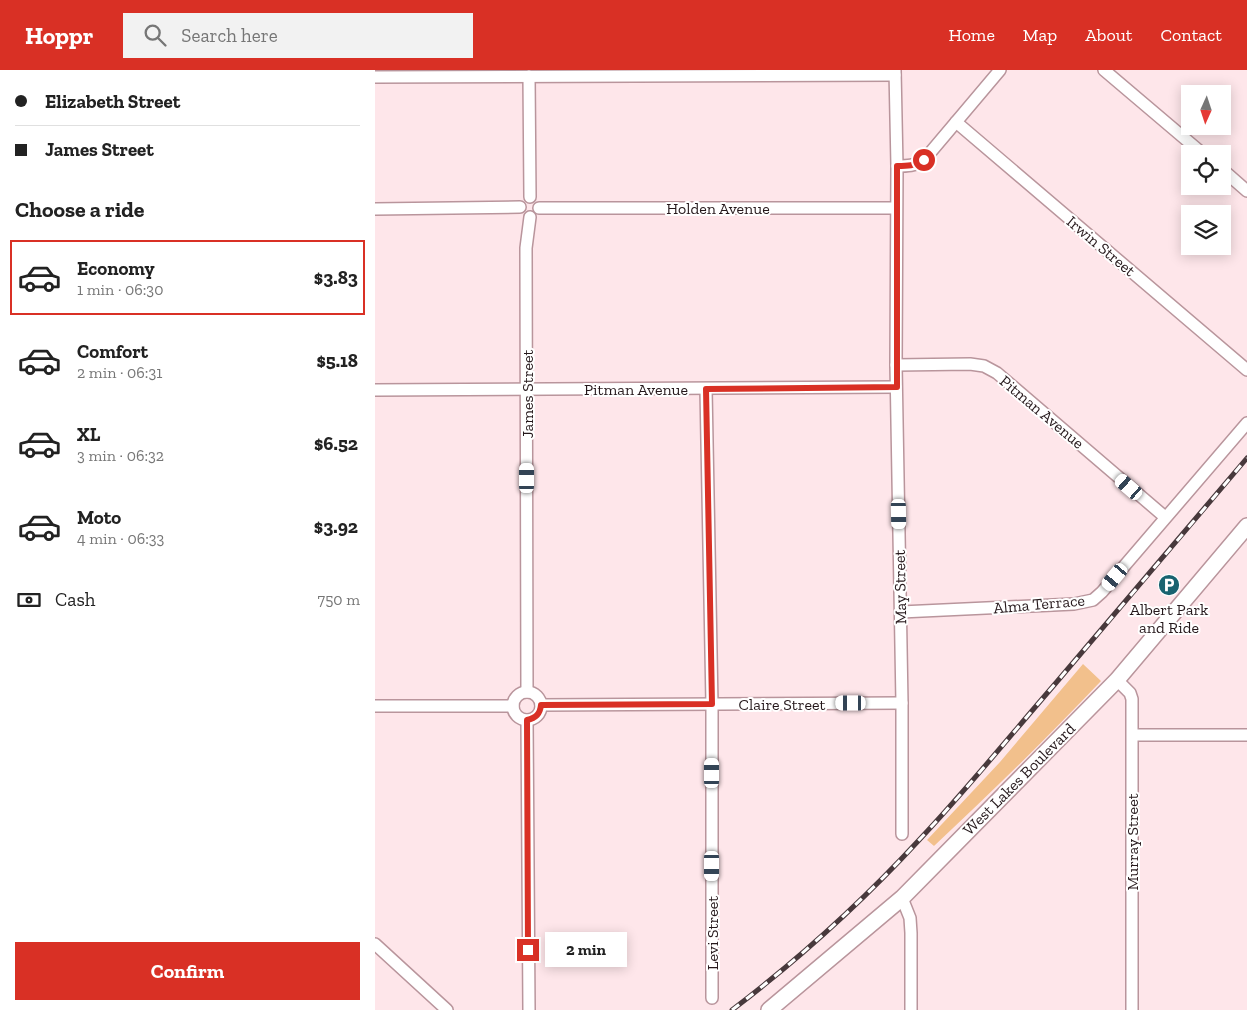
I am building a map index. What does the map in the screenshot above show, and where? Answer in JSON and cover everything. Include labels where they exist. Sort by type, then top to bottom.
[{"type":"main road","name":"West Lakes Boulevard","points":[[769,1010],[902,898],[1117,680],[1247,526]]},
{"type":"street","points":[[897,166],[912,166],[924,160],[1000,70]]},
{"type":"street","points":[[1104,70],[1192,145]]},
{"type":"street","points":[[375,77],[529,76],[550,73],[895,72]]},
{"type":"street","name":"May Street","points":[[895,72],[897,166],[896,365],[901,612],[902,834]]},
{"type":"street","points":[[529,76],[530,197]]},
{"type":"street","name":"Irwin Street","points":[[956,122],[1247,370]]},
{"type":"street","points":[[1231,177],[1247,191]]},
{"type":"street","points":[[530,197],[537,201],[539,208],[536,214],[530,217],[523,214],[520,207],[523,200],[530,197]]},
{"type":"street","points":[[375,209],[520,207]]},
{"type":"street","name":"Holden Avenue","points":[[539,208],[897,208]]},
{"type":"street","name":"James Street","points":[[527,692],[526,248],[530,217]]},
{"type":"street","name":"Pitman Avenue","points":[[896,365],[970,364],[984,366],[997,373],[1165,517]]},
{"type":"street","name":"Pitman Avenue","points":[[375,390],[897,387]]},
{"type":"street","name":"Levi Street","points":[[706,389],[712,704],[712,998]]},
{"type":"street","name":"Alma Terrace","points":[[901,612],[1074,604],[1093,600],[1102,592],[1247,422]]},
{"type":"street","name":"Murray Street","points":[[1117,680],[1130,693],[1132,698],[1132,1010]]},
{"type":"street","points":[[523,692],[527,692],[535,694],[541,705],[539,713],[527,720],[516,714],[513,706],[515,698],[523,692]]},
{"type":"street","name":"Claire Street","points":[[541,705],[902,703]]},
{"type":"street","points":[[375,706],[513,706]]},
{"type":"street","points":[[527,720],[529,1010]]},
{"type":"street","points":[[1133,735],[1247,735]]},
{"type":"street","points":[[902,898],[910,918],[911,1010]]},
{"type":"street","points":[[375,944],[447,1010]]},
{"type":"shaded area","points":[[1083,664],[1101,681],[1019,765],[934,846],[927,840],[1000,762]]},
{"type":"railway","points":[[732,1010],[830,929],[920,839],[955,801],[1247,458]]},
{"type":"place","name":"Albert Park and Ride","points":[[1169,585]]},
{"type":"route","points":[[528,950],[527,720],[539,713],[541,705],[712,704],[706,389],[897,387],[897,166],[912,166],[924,160]]}]
